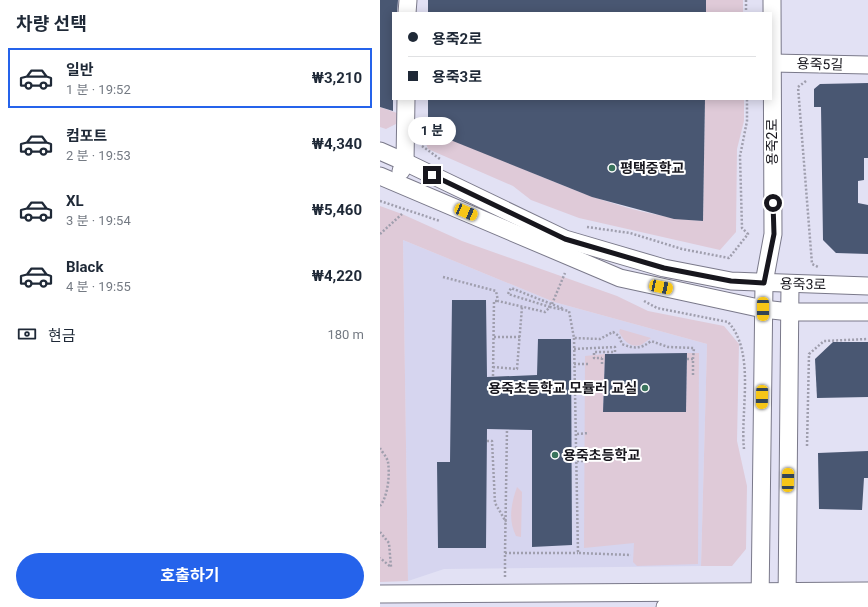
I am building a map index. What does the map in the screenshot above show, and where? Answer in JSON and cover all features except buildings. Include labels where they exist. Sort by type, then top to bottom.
[{"type":"street","points":[[407,12],[408,0]]},
{"type":"street","name":"용죽2로","points":[[763,599],[763,309],[764,283],[774,234],[772,0]]},
{"type":"street","name":"용죽5길","points":[[772,63],[868,66]]},
{"type":"street","points":[[396,182],[406,162],[406,100]]},
{"type":"street","name":"용죽3로","points":[[380,151],[406,162],[565,239],[664,268],[731,281],[868,286]]},
{"type":"street","points":[[380,176],[620,278],[763,309],[790,312],[868,312]]},
{"type":"street","points":[[787,598],[790,284]]},
{"type":"street","points":[[665,607],[868,591]]},
{"type":"street","points":[[380,594],[763,599]]},
{"type":"street","points":[[787,598],[868,606]]},
{"type":"path","points":[[746,0],[746,12]]},
{"type":"path","points":[[810,78],[798,87],[800,118],[812,264],[824,270]]},
{"type":"path","points":[[581,226],[630,234],[682,249],[729,258],[748,234],[742,228],[740,156],[747,121],[747,100]]},
{"type":"path","points":[[422,140],[422,147],[444,162]]},
{"type":"path","points":[[380,201],[446,223]]},
{"type":"path","points":[[380,234],[402,214]]},
{"type":"path","points":[[552,304],[566,270],[561,269]]},
{"type":"path","points":[[443,277],[496,292],[498,301]]},
{"type":"path","points":[[511,288],[569,311],[550,307],[508,294],[511,288]]},
{"type":"path","points":[[640,299],[657,308],[728,322],[736,330],[743,351],[745,455]]},
{"type":"path","points":[[493,376],[494,301],[545,312],[550,307]]},
{"type":"path","points":[[493,367],[517,369],[522,307]]},
{"type":"path","points":[[569,311],[574,338],[577,434],[578,553]]},
{"type":"path","points":[[574,338],[600,339],[613,332],[619,336],[622,344],[633,348],[643,347],[651,341],[668,347],[694,348],[693,376]]},
{"type":"path","points":[[494,337],[520,337]]},
{"type":"path","points":[[807,448],[809,354],[824,340],[868,339]]},
{"type":"path","points":[[574,349],[615,348],[615,352],[594,352],[594,358],[602,358],[603,365]]},
{"type":"path","points":[[687,359],[693,359]]},
{"type":"path","points":[[574,364],[590,364]]},
{"type":"path","points":[[498,577],[506,577],[507,429]]},
{"type":"path","points":[[577,434],[589,433]]},
{"type":"path","points":[[487,441],[492,441],[495,503],[506,523]]},
{"type":"path","points":[[380,448],[388,461],[384,501],[380,506]]},
{"type":"path","points":[[572,449],[577,448]]},
{"type":"path","points":[[577,461],[590,461]]},
{"type":"path","points":[[380,532],[389,543],[391,567],[380,558]]},
{"type":"path","points":[[505,553],[631,555]]},
{"type":"shaded area","points":[[706,0],[743,0],[743,12],[706,12]]},
{"type":"shaded area","points":[[705,100],[744,100],[744,121],[737,149],[736,232],[720,250],[579,218],[531,200],[513,186],[428,149],[425,141],[428,131],[597,198],[631,209],[667,217],[703,221]]},
{"type":"shaded area","points":[[380,107],[397,113],[396,124],[386,129],[380,127]]},
{"type":"shaded area","points":[[380,206],[402,214],[462,241],[617,296],[648,311],[724,326],[739,344],[737,441],[747,486],[746,549],[732,566],[701,566],[707,344],[554,302],[403,240],[408,581],[380,582]]},
{"type":"shaded area","name":"용죽초등학교","points":[[403,240],[554,302],[707,344],[701,566],[444,569],[408,581]]},
{"type":"shaded area","points":[[620,329],[651,338],[641,345],[634,346],[623,338],[619,332]]},
{"type":"shaded area","points":[[687,353],[699,353],[698,564],[637,566],[633,562],[634,543],[584,548],[585,356],[605,354],[603,412],[686,412]]},
{"type":"shaded area","points":[[517,487],[522,492],[521,537],[516,536],[511,518],[513,500]]},
{"type":"place","name":"평택중학교","points":[[612,168]]},
{"type":"place","name":"용죽초등학교 모듈러 교실","points":[[645,388]]},
{"type":"place","name":"용죽초등학교","points":[[555,455]]},
{"type":"route","points":[[432,175],[565,239],[664,268],[731,281],[764,283],[774,234],[773,203]]}]
